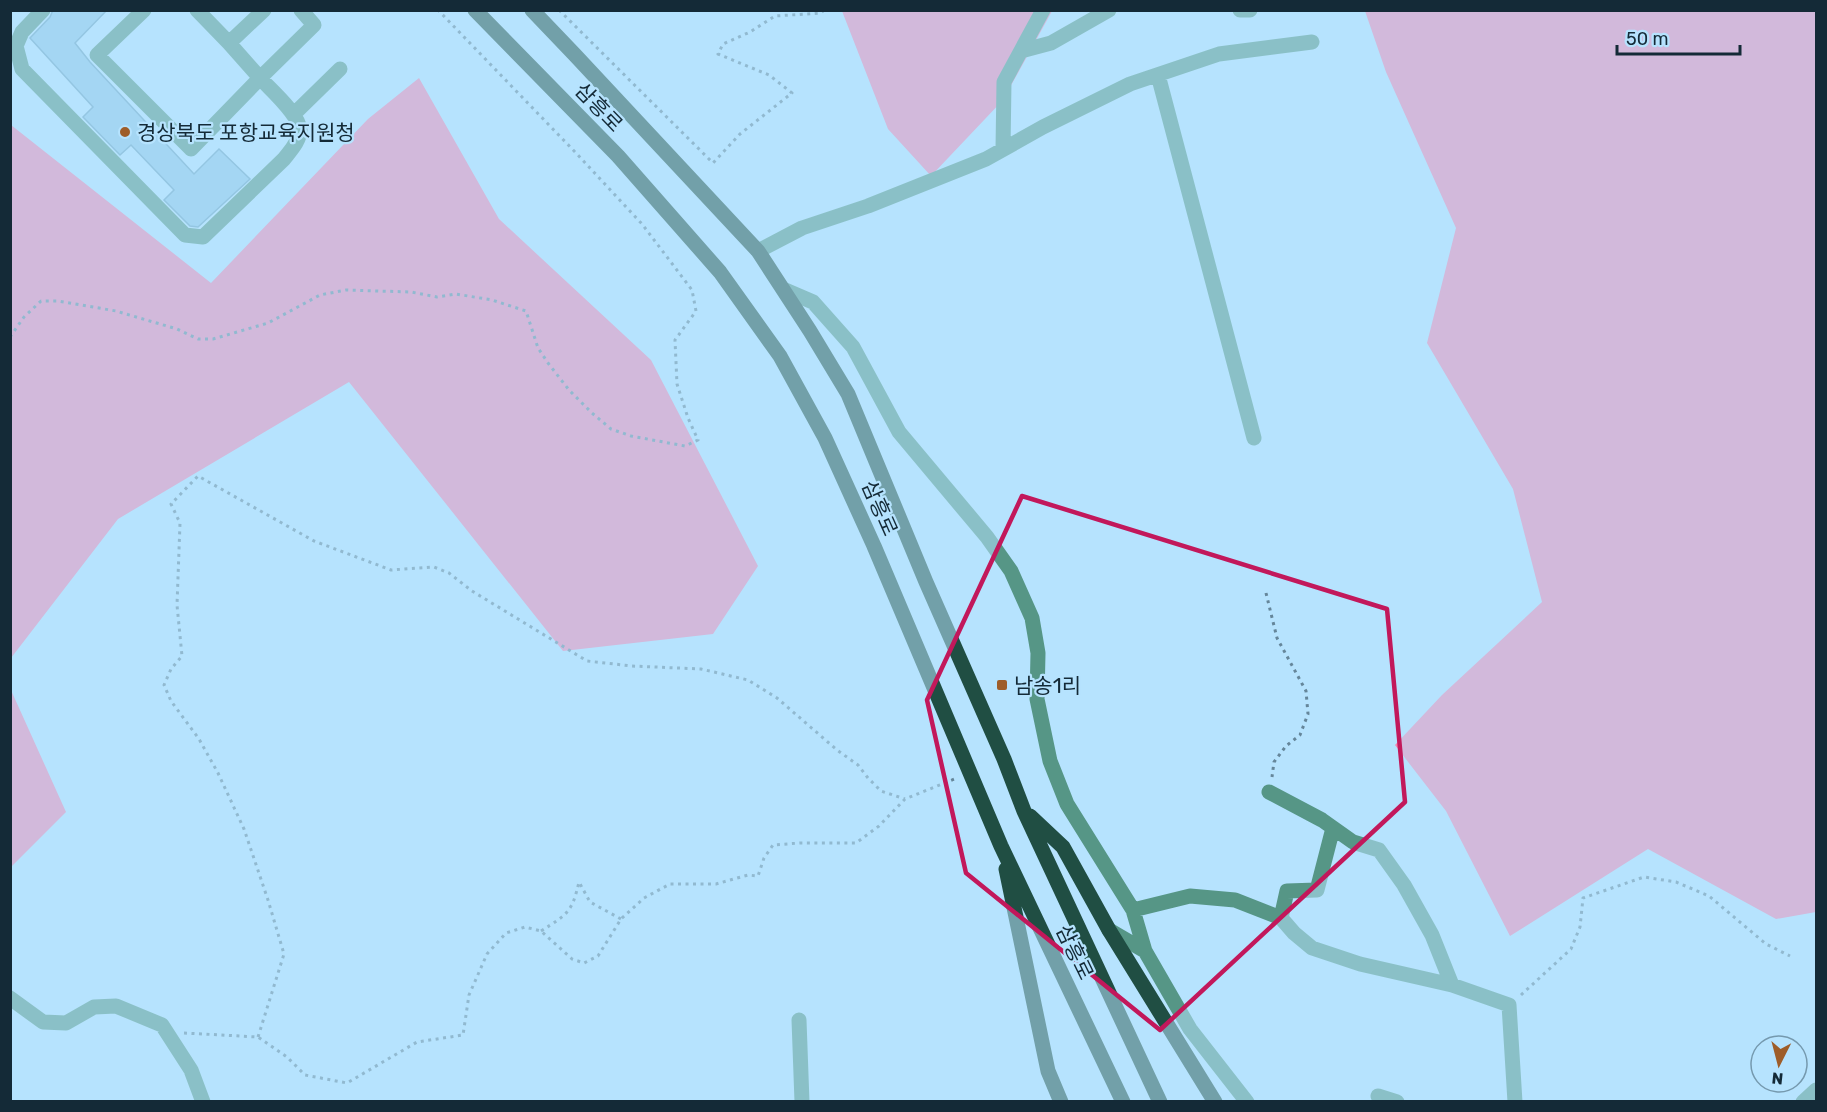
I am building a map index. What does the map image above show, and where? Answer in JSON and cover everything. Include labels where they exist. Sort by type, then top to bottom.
[{"type":"main road","name":"삼흥로","points":[[475,10],[618,156],[720,272],[780,356],[825,438],[874,546],[1001,846],[1123,1101]]},
{"type":"main road","name":"삼흥로","points":[[532,10],[758,251],[848,394],[1024,811],[1160,1101]]},
{"type":"main road","points":[[1024,811],[1063,847],[1109,930],[1215,1101]]},
{"type":"main road","points":[[1001,846],[1048,1071],[1061,1101]]},
{"type":"street","points":[[43,10],[22,32],[16,46],[22,69],[185,235],[203,237],[284,159],[295,146],[300,130],[294,114],[199,11]]},
{"type":"street","points":[[144,10],[96,55],[191,149],[314,24],[301,10]]},
{"type":"street","points":[[229,43],[264,10]]},
{"type":"street","points":[[1003,149],[1004,82],[1043,10]]},
{"type":"street","points":[[1021,51],[1051,43],[1109,10]]},
{"type":"street","points":[[1240,10],[1250,10]]},
{"type":"street","points":[[758,251],[802,228],[868,206],[986,159],[1130,84],[1219,54],[1312,42]]},
{"type":"street","points":[[294,114],[340,69]]},
{"type":"street","points":[[1158,75],[1254,438]]},
{"type":"street","points":[[784,291],[813,302],[853,347],[899,432],[987,537],[1011,571],[1032,618],[1038,653],[1037,699],[1050,760],[1067,804],[1133,910],[1145,951],[1190,1029],[1247,1101]]},
{"type":"street","points":[[1269,792],[1322,820],[1353,842],[1379,850],[1404,885],[1432,935],[1452,985]]},
{"type":"street","points":[[1281,918],[1287,891],[1317,890],[1333,828]]},
{"type":"street","points":[[1133,910],[1190,896],[1235,900],[1281,918],[1312,948],[1360,964],[1452,985],[1509,1005],[1515,1101]]},
{"type":"street","points":[[1109,930],[1145,951]]},
{"type":"street","points":[[10,998],[43,1022],[66,1023],[94,1007],[116,1006],[162,1025],[191,1070],[203,1101]]},
{"type":"street","points":[[799,1020],[802,1101]]},
{"type":"street","points":[[1803,1101],[1816,1090]]},
{"type":"street","points":[[1378,1096],[1397,1101]]},
{"type":"path","points":[[10,337],[24,317],[41,301],[58,301],[116,311],[177,329],[198,339],[213,339],[268,322],[320,295],[346,290],[411,292],[437,297],[456,294],[492,300],[526,311],[538,348],[548,363],[569,390],[611,429],[632,436],[685,446],[698,441],[679,392],[676,373],[675,340],[696,311],[692,290],[642,224],[578,154],[438,10]]},
{"type":"path","points":[[559,10],[713,163],[740,134],[792,93],[770,75],[718,54],[723,44],[750,32],[775,16],[821,13],[824,10]]},
{"type":"path","points":[[258,1037],[284,954],[244,829],[209,756],[171,701],[164,685],[171,669],[182,656],[177,605],[180,523],[171,504],[198,476],[314,541],[391,570],[434,567],[449,573],[472,591],[587,661],[632,666],[701,669],[748,680],[777,698],[837,750],[858,765],[881,791],[905,799]]},
{"type":"path","points":[[1266,593],[1277,638],[1306,691],[1308,714],[1300,735],[1286,746],[1274,762],[1269,792]]},
{"type":"path","points":[[167,1033],[258,1037],[286,1056],[305,1075],[347,1083],[417,1042],[462,1035],[469,995],[487,954],[506,933],[525,927],[541,931],[572,959],[584,963],[598,956],[621,919],[644,898],[670,884],[716,884],[748,875],[758,876],[764,858],[773,845],[856,843],[879,826],[905,799],[970,773]]},
{"type":"path","points":[[1509,1005],[1572,949],[1580,927],[1583,898],[1644,877],[1676,882],[1709,896],[1766,944],[1790,956]]},
{"type":"path","points":[[541,931],[565,916],[574,903],[579,882],[590,902],[621,919]]},
{"type":"highlighted area","points":[[1022,496],[1387,609],[1405,802],[1160,1030],[966,873],[927,700]]},
{"type":"shaded area","points":[[842,11],[1052,11],[1003,100],[931,176],[888,129]]},
{"type":"shaded area","points":[[1365,11],[1816,11],[1816,912],[1776,919],[1648,849],[1510,936],[1446,811],[1395,745],[1442,695],[1542,602],[1513,489],[1427,343],[1456,228],[1386,72]]},
{"type":"shaded area","points":[[419,78],[499,219],[651,360],[758,566],[713,634],[563,651],[349,382],[118,519],[11,658],[11,125],[211,283],[368,119]]},
{"type":"shaded area","points":[[10,688],[66,812],[11,867],[10,867]]},
{"type":"building","name":"경상북도 포항교육지원청","points":[[53,10],[107,10],[75,43],[90,62],[194,174],[219,149],[250,179],[198,227],[190,226],[164,200],[174,190],[131,145],[120,155],[83,117],[93,107],[30,38],[50,17]]},
{"type":"place","name":"경상북도 포항교육지원청","points":[[125,132]]},
{"type":"place","name":"남송1리","points":[[1002,685]]}]
